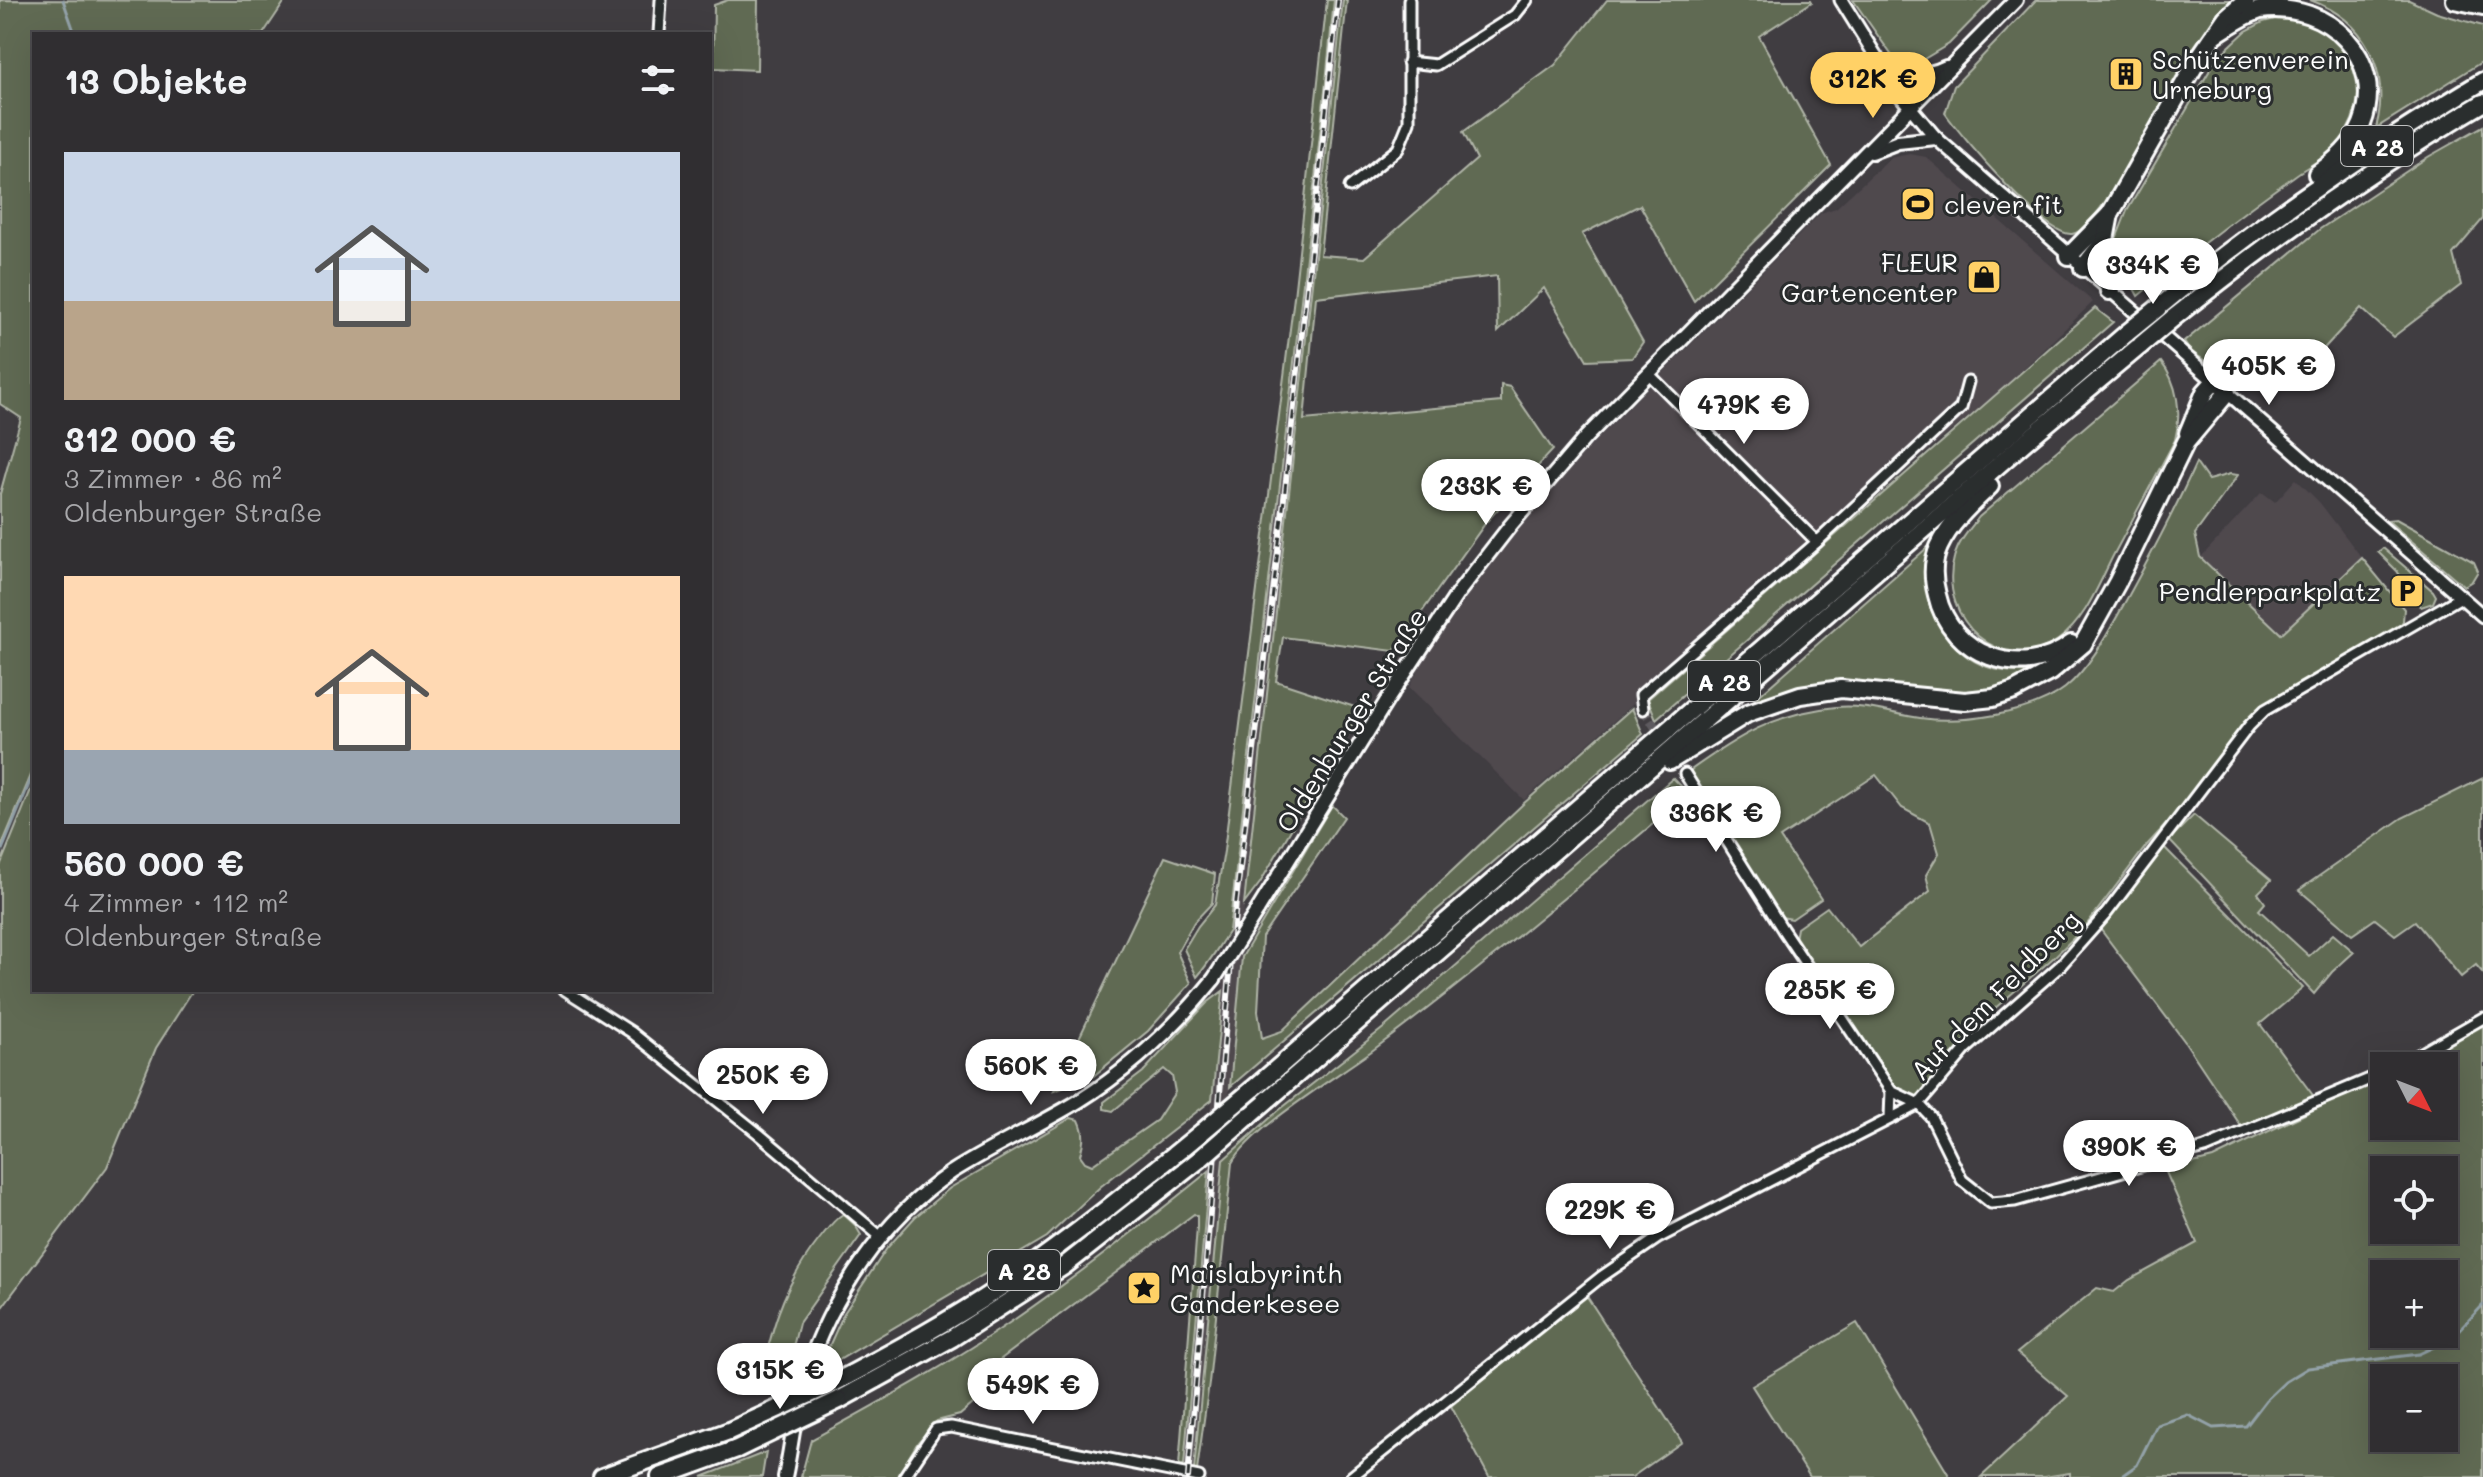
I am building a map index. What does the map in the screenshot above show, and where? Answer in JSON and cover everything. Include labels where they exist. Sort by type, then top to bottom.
[{"type":"highway","points":[[2069,256],[2110,214],[2200,56],[2226,18],[2246,0]]},
{"type":"highway","points":[[2455,0],[2483,6]]},
{"type":"highway","points":[[2216,34],[2261,9],[2288,6],[2311,10],[2326,16],[2340,28],[2356,46],[2364,62],[2369,88],[2361,127],[2349,147],[2287,195],[2276,216]]},
{"type":"highway","name":"A 28","points":[[602,1477],[729,1431],[830,1385],[941,1325],[999,1288],[1109,1209],[1253,1089],[2127,333],[2276,216],[2377,146],[2483,81]]},
{"type":"highway","name":"A 28","points":[[660,1477],[737,1449],[839,1400],[952,1338],[1064,1266],[1200,1159],[2026,441],[2172,319],[2249,258],[2339,194],[2483,103]]},
{"type":"highway","points":[[2109,291],[2105,240],[2110,214]]},
{"type":"highway","points":[[2083,268],[2105,240]]},
{"type":"highway","points":[[1650,769],[1679,757],[1748,713],[1800,695],[1841,689],[1965,701],[1993,698],[2014,691],[2069,658],[2083,644],[2096,622],[2186,442],[2220,388]]},
{"type":"highway","points":[[2026,441],[2016,463],[1955,520],[1938,548],[1934,584],[1939,606],[1950,627],[1968,645],[1987,657],[2004,662],[2023,663],[2057,654],[2096,622]]},
{"type":"main road","name":"Oldenburger Straße","points":[[785,1477],[804,1378],[822,1333],[845,1289],[881,1237],[951,1173],[1079,1101],[1144,1055],[1174,1025],[1214,979],[1386,702],[1458,593],[1510,526],[1567,459],[1648,373],[2016,0]]},
{"type":"main road","points":[[1883,70],[1916,76],[1935,73],[1955,61]]},
{"type":"main road","points":[[1862,157],[1898,142],[1936,138]]},
{"type":"street","points":[[659,32],[661,0]]},
{"type":"street","points":[[1350,187],[1398,149],[1409,122],[1409,0]]},
{"type":"street","points":[[1408,62],[1436,65],[1515,15],[1527,0]]},
{"type":"street","points":[[1841,0],[1909,109],[1936,138],[2483,616]]},
{"type":"street","points":[[1648,373],[1817,542]]},
{"type":"street","points":[[1643,709],[1641,695],[1817,542],[1961,408],[1968,382]]},
{"type":"street","name":"Auf dem Feldberg","points":[[1351,1477],[1601,1277],[1658,1238],[1919,1104],[1967,1048],[2060,966],[2097,924],[2249,726],[2265,710],[2461,597]]},
{"type":"street","points":[[1685,774],[1783,930],[1891,1091],[1919,1104],[1931,1117],[1962,1180],[1991,1203],[2015,1201],[2205,1148],[2370,1079]]},
{"type":"street","points":[[568,992],[631,1032],[881,1237]]},
{"type":"street","points":[[2424,1052],[2483,1018]]},
{"type":"street","points":[[1890,1118],[1891,1091]]},
{"type":"street","points":[[904,1477],[936,1429],[951,1427],[1199,1477]]},
{"type":"shaded area","points":[[1334,0],[1343,0],[1244,904],[1242,957],[1193,1477],[1183,1477],[1199,1309],[1212,1100],[1234,877]]},
{"type":"shaded area","points":[[1910,154],[1926,157],[2093,302],[2000,391],[1906,468],[1715,638],[1631,706],[1524,800],[1409,687],[1430,649],[1472,587],[1552,485],[1821,213],[1836,208],[1890,158]]},
{"type":"shaded area","points":[[2296,479],[2320,503],[2362,558],[2281,634],[2201,557],[2262,492],[2275,502]]},
{"type":"green space","points":[[0,0],[285,1],[264,32],[32,32],[32,773],[0,850],[0,494],[21,418],[0,404]]},
{"type":"green space","points":[[728,0],[758,0],[757,70],[713,68],[714,5]]},
{"type":"green space","points":[[1327,0],[1334,0],[1326,82],[1229,931],[1197,977],[1184,949],[1215,905],[1224,851],[1294,297]]},
{"type":"green space","points":[[1343,0],[1347,0],[1320,255],[1364,258],[1477,159],[1463,132],[1555,65],[1607,0],[1811,0],[1759,36],[1831,165],[1694,301],[1640,205],[1582,234],[1643,342],[1632,358],[1587,360],[1544,288],[1498,332],[1497,276],[1316,297],[1304,420],[1501,402],[1501,385],[1510,387],[1553,450],[1487,521],[1394,651],[1283,637],[1276,681],[1361,709],[1260,883],[1244,904]]},
{"type":"green space","points":[[1853,0],[1992,0],[1949,44],[1919,62],[1895,60]]},
{"type":"green space","points":[[2036,0],[2236,0],[2182,67],[2099,211],[2084,227],[2072,234],[2060,231],[2043,220],[2025,203],[1985,162],[1945,113],[1954,86]]},
{"type":"green space","points":[[2310,0],[2409,0],[2437,13],[2483,26],[2483,61],[2376,128],[2380,87],[2370,50],[2346,20]]},
{"type":"green space","points":[[2275,19],[2317,27],[2343,45],[2357,76],[2358,98],[2352,120],[2331,151],[2234,220],[2138,296],[2121,265],[2116,239],[2127,211],[2217,58],[2246,31]]},
{"type":"green space","points":[[2483,126],[2483,219],[2453,254],[2461,285],[2393,337],[2361,308],[2295,380],[2261,387],[2232,378],[2190,351],[2184,342],[2320,229],[2428,157]]},
{"type":"green space","points":[[2095,308],[2113,322],[1656,719],[1648,699]]},
{"type":"green space","points":[[2161,362],[2171,379],[2177,399],[2175,440],[2084,612],[2068,632],[2037,650],[2016,652],[1996,647],[1979,636],[1965,621],[1955,602],[1951,581],[1954,558],[1964,536],[1979,517]]},
{"type":"green space","points":[[2196,463],[2208,480],[2238,475],[2195,534],[2200,557],[2281,634],[2362,558],[2404,609],[2403,621],[2399,627],[2253,714],[2084,928],[1971,1029],[1965,1047],[1919,1097],[1909,1096],[1890,1084],[1795,939],[1797,928],[1827,907],[1859,947],[1930,891],[1926,875],[1939,853],[1930,823],[1902,808],[1876,775],[1780,838],[1821,899],[1792,919],[1781,917],[1688,772],[1757,729],[1814,710],[1857,707],[1920,718],[1955,720],[1996,715],[2051,697],[2074,680],[2098,649],[2152,552]]},
{"type":"green space","points":[[2396,519],[2474,562],[2478,571],[2472,581],[2464,586],[2387,520]]},
{"type":"green space","points":[[1937,539],[1926,581],[1932,610],[1946,636],[1967,657],[1980,664],[2005,671],[2038,672],[1992,691],[1962,697],[1844,682],[1770,696],[1746,707]]},
{"type":"green space","points":[[2383,548],[2433,591],[2436,596],[2433,603],[2421,607],[2397,571],[2378,552]]},
{"type":"green space","points":[[1632,708],[1643,734],[1230,1087],[1242,957],[1332,805],[1344,817],[1262,937],[1258,1011],[1262,1038],[1282,1031],[1523,804]]},
{"type":"green space","points":[[1673,778],[1689,794],[1454,988],[1257,1134],[1232,1163],[1209,1383],[1197,1471],[1194,1470],[1223,1160],[1278,1111],[1386,1026]]},
{"type":"green space","points":[[2483,778],[2483,973],[2476,965],[2461,977],[2415,921],[2395,935],[2375,919],[2352,935],[2299,890],[2402,818]]},
{"type":"green space","points":[[32,787],[32,992],[192,992],[156,1048],[107,1167],[0,1310],[0,866]]},
{"type":"green space","points":[[2194,815],[2271,880],[2258,893],[2265,903],[2259,910],[2309,956],[2333,934],[2354,952],[2314,994],[2169,840]]},
{"type":"green space","points":[[2164,847],[2303,988],[2260,1024],[2315,1098],[2243,1129],[2185,1042],[2101,930]]},
{"type":"green space","points":[[1165,857],[1215,874],[1212,903],[1194,922],[1177,952],[1191,983],[1148,1031],[1091,1078],[1054,1091]]},
{"type":"green space","points":[[1223,991],[1212,1100],[1100,1187],[1047,1237],[817,1373],[844,1313],[887,1248],[915,1217],[950,1188],[1071,1118],[1079,1120],[1082,1129],[1080,1155],[1092,1165],[1157,1120],[1175,1092],[1172,1076],[1164,1069],[1113,1111],[1104,1109],[1104,1102],[1143,1072],[1207,1003]]},
{"type":"green space","points":[[2483,1022],[2483,1477],[2070,1477],[2070,1473],[2044,1477],[1981,1477],[2068,1396],[2017,1353],[2097,1288],[2114,1292],[2129,1280],[2197,1243],[2165,1170],[2213,1158],[2370,1083],[2370,1140],[2458,1140],[2458,1052],[2430,1052]]},
{"type":"green space","points":[[1209,1171],[1184,1466],[1179,1466],[1197,1227],[1197,1216],[1194,1214],[985,1371],[980,1398],[960,1415],[937,1421],[918,1442],[897,1477],[801,1477],[811,1440],[990,1336],[1089,1265]]},
{"type":"green space","points":[[843,1214],[861,1235],[799,1323],[784,1383],[757,1394],[785,1295],[805,1259]]},
{"type":"green space","points":[[1586,1295],[1682,1442],[1632,1477],[1489,1477],[1451,1406]]},
{"type":"green space","points":[[1857,1323],[1950,1477],[1810,1477],[1752,1386]]},
{"type":"green space","points":[[766,1452],[762,1477],[702,1477]]},
{"type":"waterway","points":[[63,0],[74,32]]},
{"type":"waterway","points":[[0,855],[32,777]]},
{"type":"waterway","points":[[2120,1477],[2137,1465],[2157,1425],[2188,1415],[2213,1428],[2246,1426],[2285,1382],[2308,1368],[2419,1354],[2451,1339],[2483,1305]]},
{"type":"tunnel","points":[[1643,709],[1662,737]]},
{"type":"railway","points":[[1188,1477],[1236,901],[1282,517],[1338,0]]},
{"type":"place","name":"Schützenverein Urneburg","points":[[2126,74]]},
{"type":"place","name":"clever fit","points":[[1918,204]]},
{"type":"place","name":"FLEUR Gartencenter","points":[[1984,277]]},
{"type":"place","name":"Pendlerparkplatz","points":[[2407,591]]},
{"type":"place","name":"Maislabyrinth Ganderkesee","points":[[1144,1288]]}]
